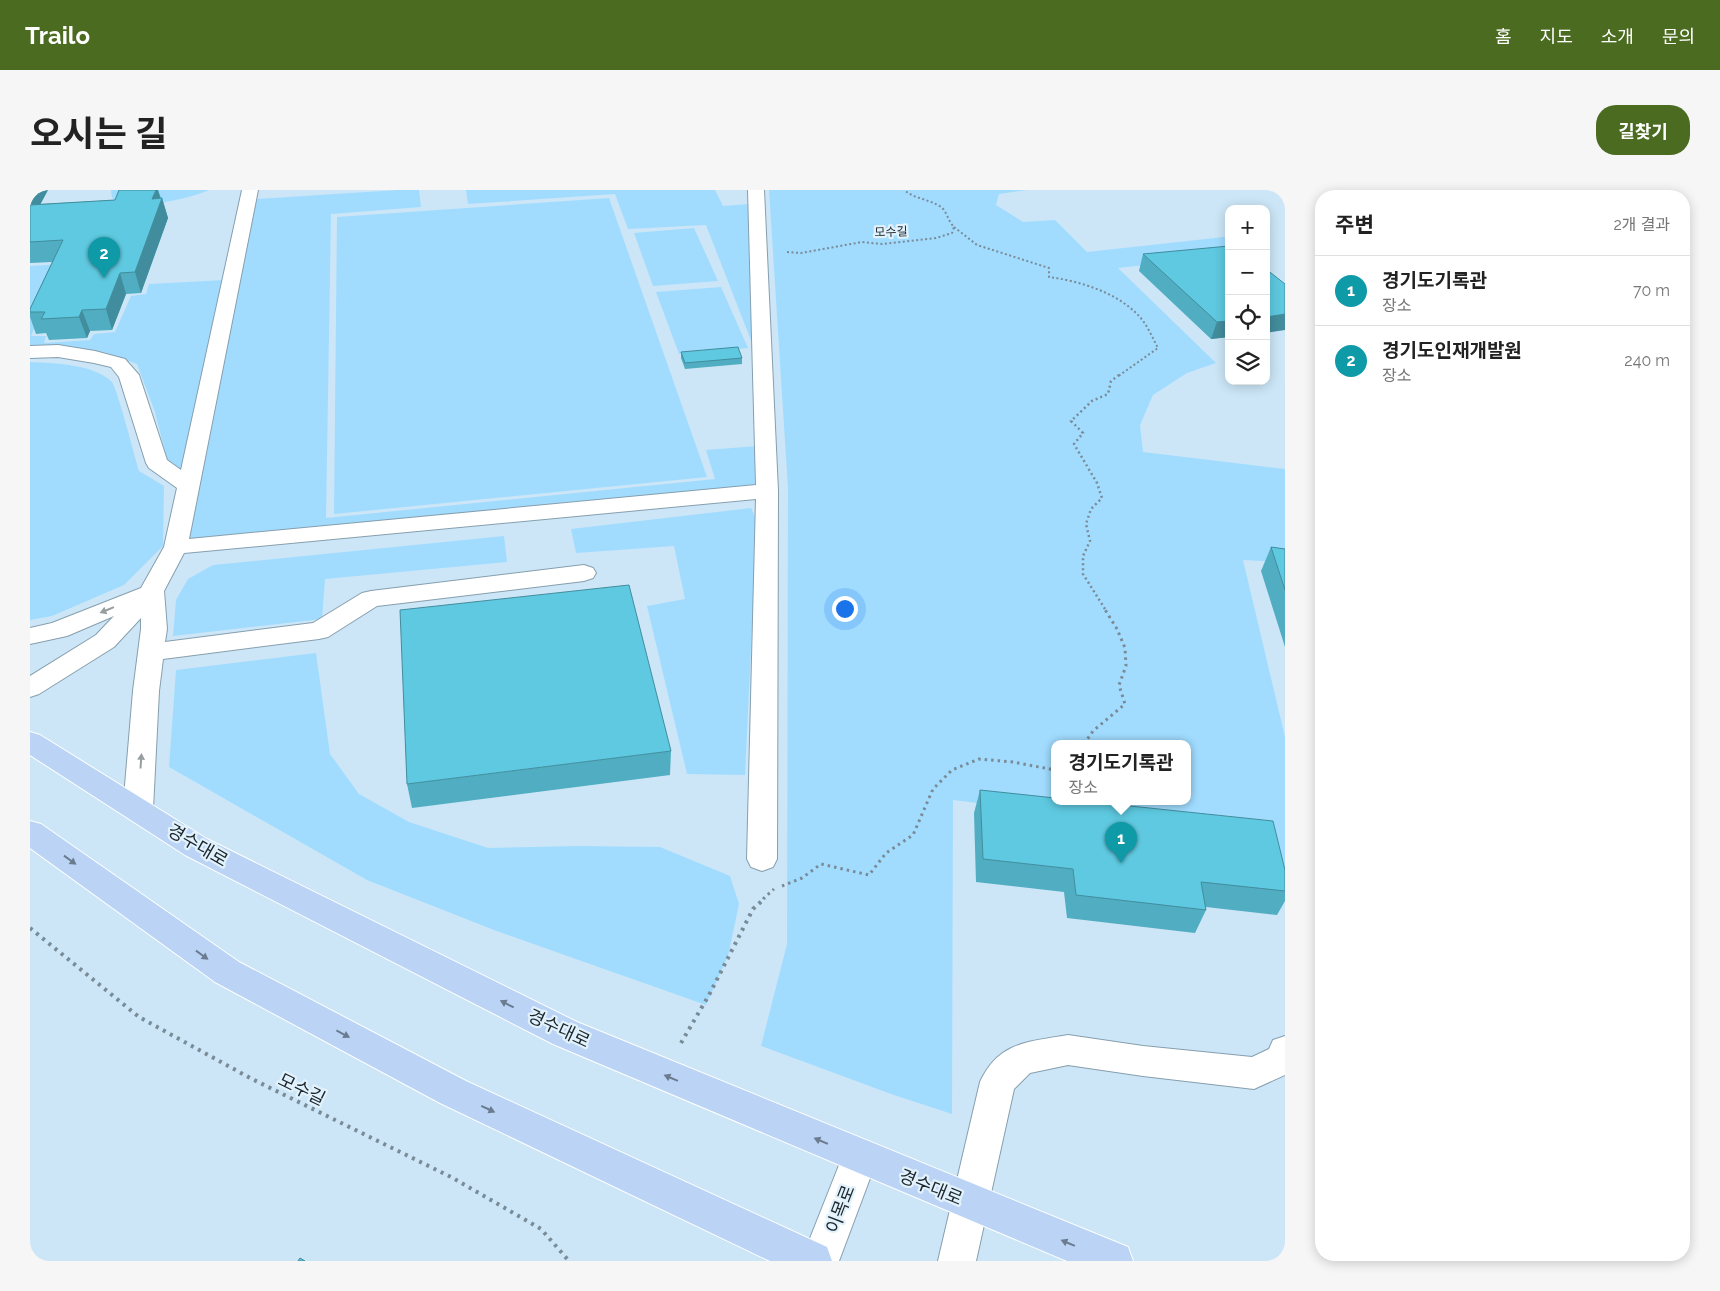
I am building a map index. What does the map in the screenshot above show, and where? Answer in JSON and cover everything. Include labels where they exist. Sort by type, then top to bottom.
[{"type":"main road","name":"경수대로","points":[[30,742],[196,847],[565,1033],[1114,1261]]},
{"type":"main road","points":[[30,832],[227,972],[453,1092],[813,1261]]},
{"type":"street","points":[[30,688],[105,641],[152,591],[176,546],[250,190]]},
{"type":"street","points":[[756,190],[767,490],[762,859]]},
{"type":"street","points":[[30,352],[58,351],[118,363],[129,375],[157,463],[188,486]]},
{"type":"street","points":[[176,546],[767,490]]},
{"type":"street","points":[[150,652],[320,631],[371,599],[584,573]]},
{"type":"street","points":[[30,636],[58,630],[152,591]]},
{"type":"street","points":[[138,809],[150,652],[154,629],[152,591]]},
{"type":"street","points":[[957,1261],[972,1203],[998,1082],[1020,1059],[1068,1050],[1143,1061],[1254,1073],[1283,1060],[1285,1051]]},
{"type":"street","name":"이목로","points":[[820,1261],[860,1157]]},
{"type":"path","points":[[904,190],[912,196],[941,207],[947,220],[954,228],[977,245],[1049,268],[1050,277],[1063,278],[1121,303],[1139,316],[1158,348],[1111,381],[1108,394],[1092,401],[1071,421],[1083,433],[1074,444],[1097,483],[1102,498],[1090,509],[1086,524],[1090,541],[1083,556],[1083,574],[1117,629],[1125,648],[1126,666],[1119,685],[1125,704],[1093,731],[1087,740]]},
{"type":"path","name":"모수길","points":[[758,251],[801,253],[862,242],[882,244],[926,240],[952,233],[954,228]]},
{"type":"path","points":[[664,1074],[709,994],[753,909],[774,889],[802,878],[821,864],[869,875],[886,853],[912,835],[933,789],[952,770],[979,759],[1013,762],[1051,769]]},
{"type":"path","name":"모수길","points":[[30,928],[139,1017],[252,1079],[453,1178],[541,1228],[569,1261]]},
{"type":"shaded area","points":[[111,190],[209,190],[190,197],[166,202],[132,205],[122,204],[112,198]]},
{"type":"shaded area","points":[[419,190],[421,207],[331,214],[326,518],[715,479],[706,450],[758,446],[759,486],[187,539],[257,199]]},
{"type":"shaded area","points":[[466,190],[715,190],[723,206],[749,204],[752,343],[706,225],[628,229],[615,194],[468,204]]},
{"type":"shaded area","points":[[769,190],[1027,190],[999,194],[996,205],[1023,222],[1055,220],[1087,252],[1224,237],[1225,256],[1118,268],[1216,363],[1187,373],[1153,395],[1140,425],[1143,452],[1285,469],[1285,562],[1243,560],[1285,737],[1285,901],[1269,839],[953,800],[952,1114],[891,1094],[761,1046],[787,944],[788,488]]},
{"type":"shaded area","points":[[609,198],[707,477],[334,514],[337,217]]},
{"type":"shaded area","points":[[694,228],[718,281],[653,286],[634,233]]},
{"type":"shaded area","points":[[62,264],[31,336],[46,336],[44,343],[90,340],[94,334],[115,332],[131,296],[146,294],[149,284],[225,280],[183,476],[167,460],[155,412],[137,364],[104,352],[63,348],[30,348],[30,266]]},
{"type":"shaded area","points":[[721,287],[748,348],[679,354],[656,292]]},
{"type":"shaded area","points":[[30,362],[62,364],[84,368],[95,371],[112,382],[122,409],[139,471],[164,486],[163,546],[124,585],[52,616],[30,620]]},
{"type":"shaded area","points":[[751,508],[757,521],[745,775],[687,774],[647,606],[685,599],[674,546],[576,553],[571,529]]},
{"type":"shaded area","points":[[504,536],[507,562],[325,579],[322,619],[173,636],[176,600],[188,579],[213,565]]},
{"type":"shaded area","points":[[316,653],[330,754],[359,794],[409,822],[488,848],[660,847],[730,876],[739,904],[728,956],[706,1005],[494,930],[367,880],[169,767],[176,670]]},
{"type":"building","points":[[119,190],[156,190],[152,199],[162,198],[135,272],[120,273],[106,309],[82,310],[79,317],[41,319],[45,312],[30,312],[63,240],[30,242],[30,205],[115,200]]},
{"type":"building","points":[[1225,246],[1225,321],[1217,322],[1143,254]]},
{"type":"building","points":[[1270,272],[1285,284],[1285,314],[1270,316]]},
{"type":"building","points":[[738,347],[742,358],[685,363],[681,352]]},
{"type":"building","points":[[1271,547],[1285,549],[1285,590]]},
{"type":"building","points":[[629,585],[671,751],[407,784],[400,610]]},
{"type":"building","points":[[980,790],[1051,798],[1051,805],[1121,805],[1273,821],[1285,870],[1285,891],[1201,882],[1206,910],[1076,895],[1073,869],[983,859]]},
{"type":"place","name":"경기도인재개발원","points":[[104,278]]},
{"type":"place","name":"경기도기록관","points":[[1121,863]]}]
